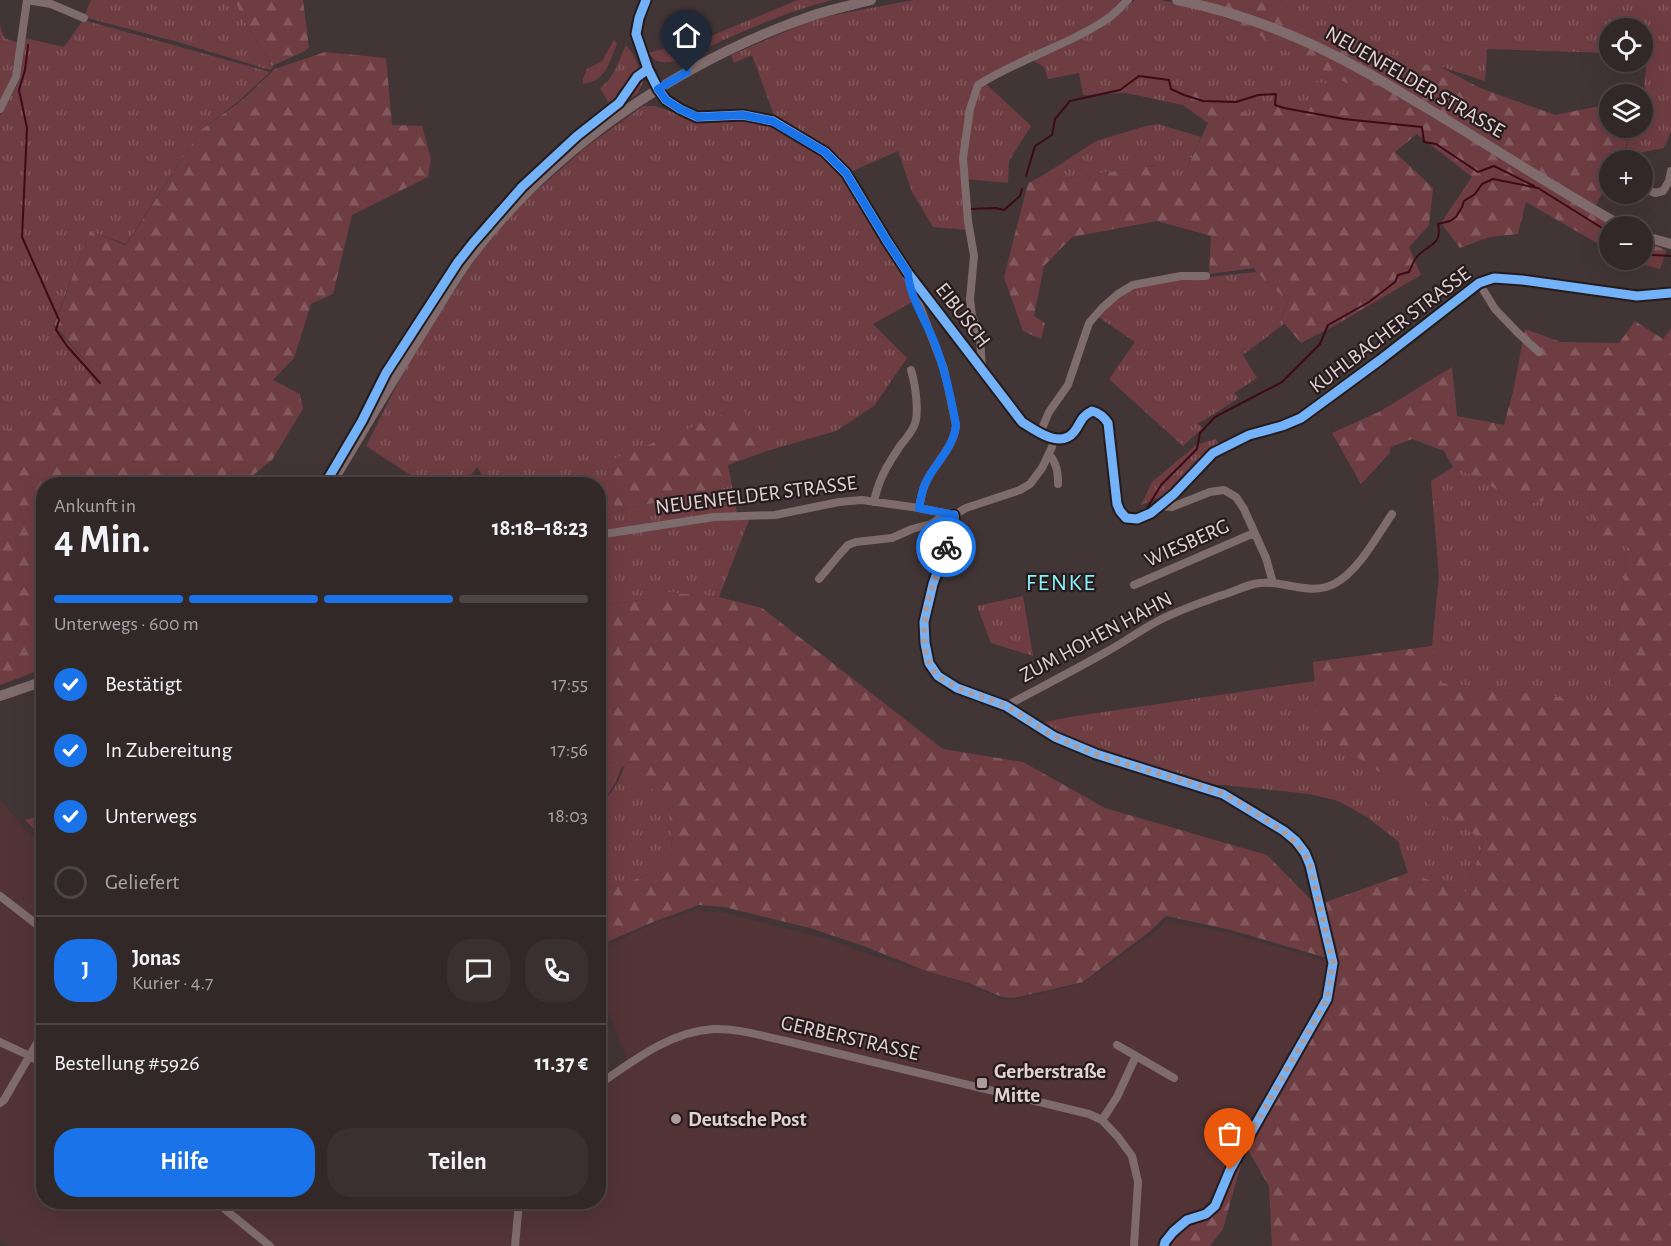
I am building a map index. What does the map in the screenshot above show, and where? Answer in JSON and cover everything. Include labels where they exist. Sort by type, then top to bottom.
[{"type":"main road","points":[[335,477],[384,392],[469,260],[518,201],[566,158],[604,127],[658,89],[724,53],[816,15],[871,0]]},
{"type":"main road","name":"NEUENFELDER STRASSE","points":[[1177,0],[1238,16],[1298,38],[1358,68],[1605,216]]},
{"type":"main road","points":[[1653,239],[1671,244]]},
{"type":"main road","points":[[0,696],[36,684]]},
{"type":"street","points":[[0,109],[16,77],[27,0],[51,4],[84,18]]},
{"type":"street","points":[[646,0],[636,34],[658,89]]},
{"type":"street","points":[[982,369],[980,337],[972,316],[970,299],[974,256],[967,211],[963,158],[970,110],[978,86],[994,75],[1052,50],[1109,18],[1128,0]]},
{"type":"street","name":"EIBUSCH","points":[[658,89],[666,100],[698,117],[743,115],[772,121],[825,152],[846,173],[908,273],[1022,423],[1054,438]]},
{"type":"street","points":[[1653,192],[1663,191],[1669,181],[1671,171]]},
{"type":"street","points":[[908,273],[912,289],[944,369],[956,425],[955,434],[948,448],[927,479],[919,508]]},
{"type":"street","points":[[1040,433],[1049,412],[1068,385],[1089,323],[1102,308],[1133,285],[1181,276],[1206,276]]},
{"type":"street","name":"KUHLBACHER STRASSE","points":[[1160,506],[1213,453],[1249,435],[1302,418],[1479,283],[1494,278],[1637,296],[1671,293]]},
{"type":"street","points":[[1479,283],[1494,309],[1539,352]]},
{"type":"street","points":[[874,502],[887,465],[914,427],[916,420],[914,379],[911,370]]},
{"type":"street","points":[[819,579],[848,545],[892,538],[931,524],[940,518],[954,515],[966,508],[1020,490],[1030,484],[1042,468],[1054,438],[1068,437],[1084,416],[1092,411],[1099,413],[1108,423],[1115,492],[1120,511],[1126,518],[1137,519],[1160,506],[1172,507],[1210,492],[1224,490],[1236,496],[1244,509],[1266,558],[1273,583]]},
{"type":"street","points":[[1049,454],[1058,471],[1058,484]]},
{"type":"street","name":"NEUENFELDER STRASSE","points":[[606,534],[714,517],[775,516],[839,502],[862,500],[954,515]]},
{"type":"street","name":"ZUM HOHEN HAHN","points":[[1006,706],[1178,611],[1254,584],[1273,583],[1309,589],[1323,588],[1336,583],[1358,563],[1392,514]]},
{"type":"street","points":[[954,515],[954,525],[933,584],[926,613],[925,643],[929,663],[938,676],[957,688],[1006,706],[1055,737],[1096,754],[1223,794],[1284,831],[1305,853],[1310,865],[1333,963],[1327,999],[1230,1170],[1215,1206],[1206,1214],[1187,1220],[1173,1232],[1164,1246]]},
{"type":"street","name":"WIESBERG","points":[[1134,585],[1254,533]]},
{"type":"street","points":[[0,896],[36,924]]},
{"type":"street","name":"GERBERSTRASSE","points":[[606,1080],[651,1049],[689,1033],[713,1029],[738,1031],[786,1041],[1089,1114],[1102,1120],[1132,1156],[1138,1182],[1134,1246]]},
{"type":"street","points":[[0,1042],[36,1059]]},
{"type":"street","points":[[0,1103],[4,1100],[36,1045]]},
{"type":"street","points":[[1117,1045],[1174,1078]]},
{"type":"street","points":[[1102,1120],[1117,1097],[1136,1056]]},
{"type":"street","points":[[225,1209],[270,1246]]},
{"type":"street","points":[[515,1246],[518,1209]]},
{"type":"shaded area","points":[[0,800],[36,840],[36,1209],[606,1209],[606,1085],[630,1066],[606,1006],[606,947],[654,923],[698,910],[724,913],[831,940],[868,954],[967,984],[1002,1000],[1014,1000],[1083,983],[1167,921],[1225,932],[1332,963],[1326,999],[1285,1065],[1204,1209],[1183,1218],[1160,1241],[1160,1246],[9,1246],[0,1239]]},
{"type":"green space","points":[[91,0],[235,0],[243,19],[273,68],[270,70],[84,17]]},
{"type":"green space","points":[[235,0],[303,0],[309,47],[272,66],[243,19]]},
{"type":"green space","points":[[798,0],[832,0],[766,22],[681,60],[659,61],[649,53],[713,35]]},
{"type":"green space","points":[[914,0],[1122,0],[1107,17],[977,85],[962,157],[968,230],[933,227],[912,192],[898,151],[850,172],[827,151],[776,121],[752,55],[734,63],[731,55],[818,18]]},
{"type":"green space","points":[[1135,0],[1161,0],[1225,14],[1226,18],[1361,89],[1301,115],[1259,120],[1195,92],[1183,105],[1126,93],[1083,95],[1079,73],[1048,79],[1044,67],[1032,60],[1112,19]]},
{"type":"green space","points":[[1200,0],[1274,0],[1286,4],[1292,23],[1417,63],[1439,66],[1480,88],[1555,115],[1599,106],[1599,138],[1629,138],[1624,150],[1599,150],[1599,199],[1591,214],[1599,218],[1599,244],[1526,202],[1518,234],[1489,237],[1460,248],[1441,223],[1472,177],[1417,134],[1395,152],[1433,188],[1429,225],[1409,247],[1421,275],[1301,343],[1281,319],[1288,301],[1254,268],[1209,274],[1211,236],[1157,221],[1072,237],[1044,266],[1034,316],[1045,323],[1041,339],[1023,331],[1004,277],[1028,183],[1042,176],[1049,181],[1157,165],[1163,179],[1182,179],[1208,123],[1183,105],[1195,91],[1259,119],[1274,100],[1301,114],[1317,82],[1358,89],[1225,17],[1224,9]]},
{"type":"green space","points":[[1274,0],[1671,0],[1671,132],[1664,148],[1625,150],[1629,138],[1653,138],[1653,84],[1644,84],[1646,72],[1653,72],[1653,18],[1599,18],[1599,53],[1487,49],[1485,81],[1439,66],[1417,63],[1292,23],[1286,4]]},
{"type":"green space","points":[[83,20],[270,72],[240,100],[202,129],[126,244],[90,231],[53,326],[96,372],[0,435],[0,116],[20,80],[25,38],[64,47]]},
{"type":"green space","points":[[0,25],[4,38],[21,44],[10,83],[0,101]]},
{"type":"green space","points":[[614,40],[617,44],[606,70],[597,79],[583,84],[587,69],[602,61]]},
{"type":"green space","points":[[627,46],[641,72],[617,103],[611,107],[600,88],[612,75]]},
{"type":"green space","points":[[325,52],[386,58],[392,125],[422,126],[431,159],[428,177],[352,215],[333,294],[311,304],[294,358],[273,380],[300,394],[303,409],[272,460],[252,477],[36,477],[36,672],[0,685],[0,435],[96,372],[54,325],[90,231],[126,245],[202,129],[241,101],[275,69]]},
{"type":"green space","points":[[642,76],[643,82],[638,93],[561,155],[445,288],[402,355],[400,354],[454,270],[497,216],[558,154],[619,105],[636,80]]},
{"type":"green space","points":[[985,83],[1031,126],[1009,161],[1008,183],[966,179],[971,114],[979,91]]},
{"type":"green space","points":[[643,106],[655,106],[698,121],[743,117],[771,123],[824,154],[844,175],[884,244],[902,270],[914,301],[873,324],[907,358],[874,406],[836,431],[767,451],[741,407],[616,511],[732,486],[737,513],[606,532],[606,477],[483,477],[477,467],[469,477],[413,477],[366,446],[408,363],[481,250],[521,204],[586,147]]},
{"type":"green space","points":[[1158,124],[1201,137],[1182,179],[1163,179],[1156,165],[1049,181],[1042,176],[1096,141]]},
{"type":"green space","points":[[1653,245],[1666,250],[1660,269],[1653,267]]},
{"type":"green space","points":[[1256,272],[1288,301],[1281,318],[1285,323],[1243,355],[1257,378],[1234,393],[1239,398],[1198,424],[1203,428],[1183,446],[1109,379],[1135,342],[1097,316],[1132,289],[1179,278]]},
{"type":"green space","points":[[1635,321],[1663,339],[1671,328],[1671,1246],[1272,1246],[1269,1186],[1247,1148],[1288,1069],[1330,1000],[1337,949],[1323,903],[1408,873],[1466,892],[1484,841],[1319,732],[1313,662],[1432,646],[1442,683],[1610,703],[1628,542],[1597,543],[1589,491],[1523,505],[1472,475],[1453,467],[1444,451],[1412,439],[1391,447],[1389,454],[1361,484],[1332,433],[1379,412],[1452,367],[1457,416],[1504,425],[1525,329],[1561,342],[1619,343]]},
{"type":"green space","points":[[741,407],[767,451],[728,465],[732,486],[616,511],[606,462]]},
{"type":"green space","points":[[1216,439],[1219,445],[1172,492],[1141,505],[1152,482],[1196,445]]},
{"type":"green space","points":[[1453,467],[1472,475],[1523,505],[1589,491],[1597,543],[1628,541],[1610,703],[1442,683],[1432,646],[1439,576],[1431,481]]},
{"type":"green space","points":[[712,520],[749,520],[719,597],[666,592],[656,598],[606,604],[606,537]]},
{"type":"green space","points":[[666,592],[719,597],[762,608],[943,749],[1023,762],[1105,808],[1267,855],[1314,903],[1327,958],[1227,929],[1166,916],[1149,932],[1083,982],[1014,998],[1002,997],[968,983],[926,971],[810,928],[724,907],[699,905],[606,942],[606,891],[666,867],[672,848],[668,801],[622,766],[606,761],[606,604],[656,598]]},
{"type":"green space","points":[[1023,596],[1033,656],[991,643],[977,606]]},
{"type":"green space","points":[[1315,681],[1319,732],[1484,840],[1466,892],[1408,873],[1400,843],[1367,817],[1338,801],[1309,794],[1225,785],[1202,785],[1111,757],[1056,735],[1037,724],[1070,717]]},
{"type":"green space","points":[[606,761],[622,766],[616,782],[606,797]]},
{"type":"green space","points":[[624,767],[668,801],[672,848],[666,867],[606,891],[606,799],[618,782]]},
{"type":"green space","points":[[36,817],[36,831],[25,820]]},
{"type":"green space","points":[[1243,1157],[1223,1229],[1210,1246],[1169,1246],[1184,1228],[1219,1212]]},
{"type":"waterway","points":[[28,45],[25,70],[19,90],[27,128],[22,237],[59,320],[56,330],[100,383]]},
{"type":"waterway","points":[[1026,176],[1035,146],[1052,135],[1055,119],[1070,101],[1120,90],[1139,76],[1169,80],[1171,89],[1203,101],[1236,102],[1258,95],[1276,94],[1275,105],[1284,108],[1344,119],[1422,127],[1424,142],[1436,144],[1478,172],[1494,166],[1534,186]]},
{"type":"waterway","points":[[1146,510],[1161,485],[1197,449],[1200,433],[1215,417],[1282,382],[1320,344],[1328,325],[1369,302],[1395,282],[1398,275],[1409,272],[1420,253],[1436,241],[1439,231],[1438,224],[1456,217],[1464,201],[1475,194],[1482,184],[1493,179],[1538,188],[1599,226]]},
{"type":"waterway","points":[[971,209],[1004,210],[1020,196],[1022,189]]},
{"type":"waterway","points":[[1653,255],[1671,256]]},
{"type":"cycle path","points":[[646,0],[636,34],[648,69],[666,100],[697,117],[743,115],[773,121],[825,152],[846,173],[908,273],[1022,422],[1048,437],[1062,439],[1074,432],[1083,418],[1092,411],[1105,419],[1108,423],[1117,504],[1126,518],[1137,519],[1151,513],[1174,494],[1213,453],[1249,435],[1301,418],[1479,283],[1494,278],[1637,296],[1671,293]]},
{"type":"cycle path","points":[[329,477],[362,421],[386,373],[458,262],[522,187],[577,136],[619,103],[637,77],[648,69]]},
{"type":"cycle path","points":[[954,515],[954,525],[933,584],[924,622],[929,663],[938,676],[957,688],[1006,706],[1055,737],[1096,754],[1223,794],[1284,831],[1296,841],[1310,865],[1333,963],[1327,999],[1230,1170],[1215,1206],[1206,1214],[1187,1220],[1173,1232],[1164,1246]]},
{"type":"way so far","points":[[946,547],[933,584],[924,622],[929,663],[938,676],[957,688],[1006,706],[1055,737],[1096,754],[1223,794],[1284,831],[1305,853],[1310,865],[1333,963],[1327,999],[1230,1170]]},
{"type":"place","name":"Gerberstraße Mitte","points":[[982,1083]]},
{"type":"place","name":"Deutsche Post","points":[[676,1119]]},
{"type":"district","name":"FENKE","points":[[1061,583]]},
{"type":"route","points":[[687,72],[658,89],[666,100],[698,117],[743,115],[772,121],[825,152],[846,173],[908,273],[944,369],[956,425],[955,434],[948,448],[927,479],[919,508],[954,515],[954,525],[946,547]]}]
